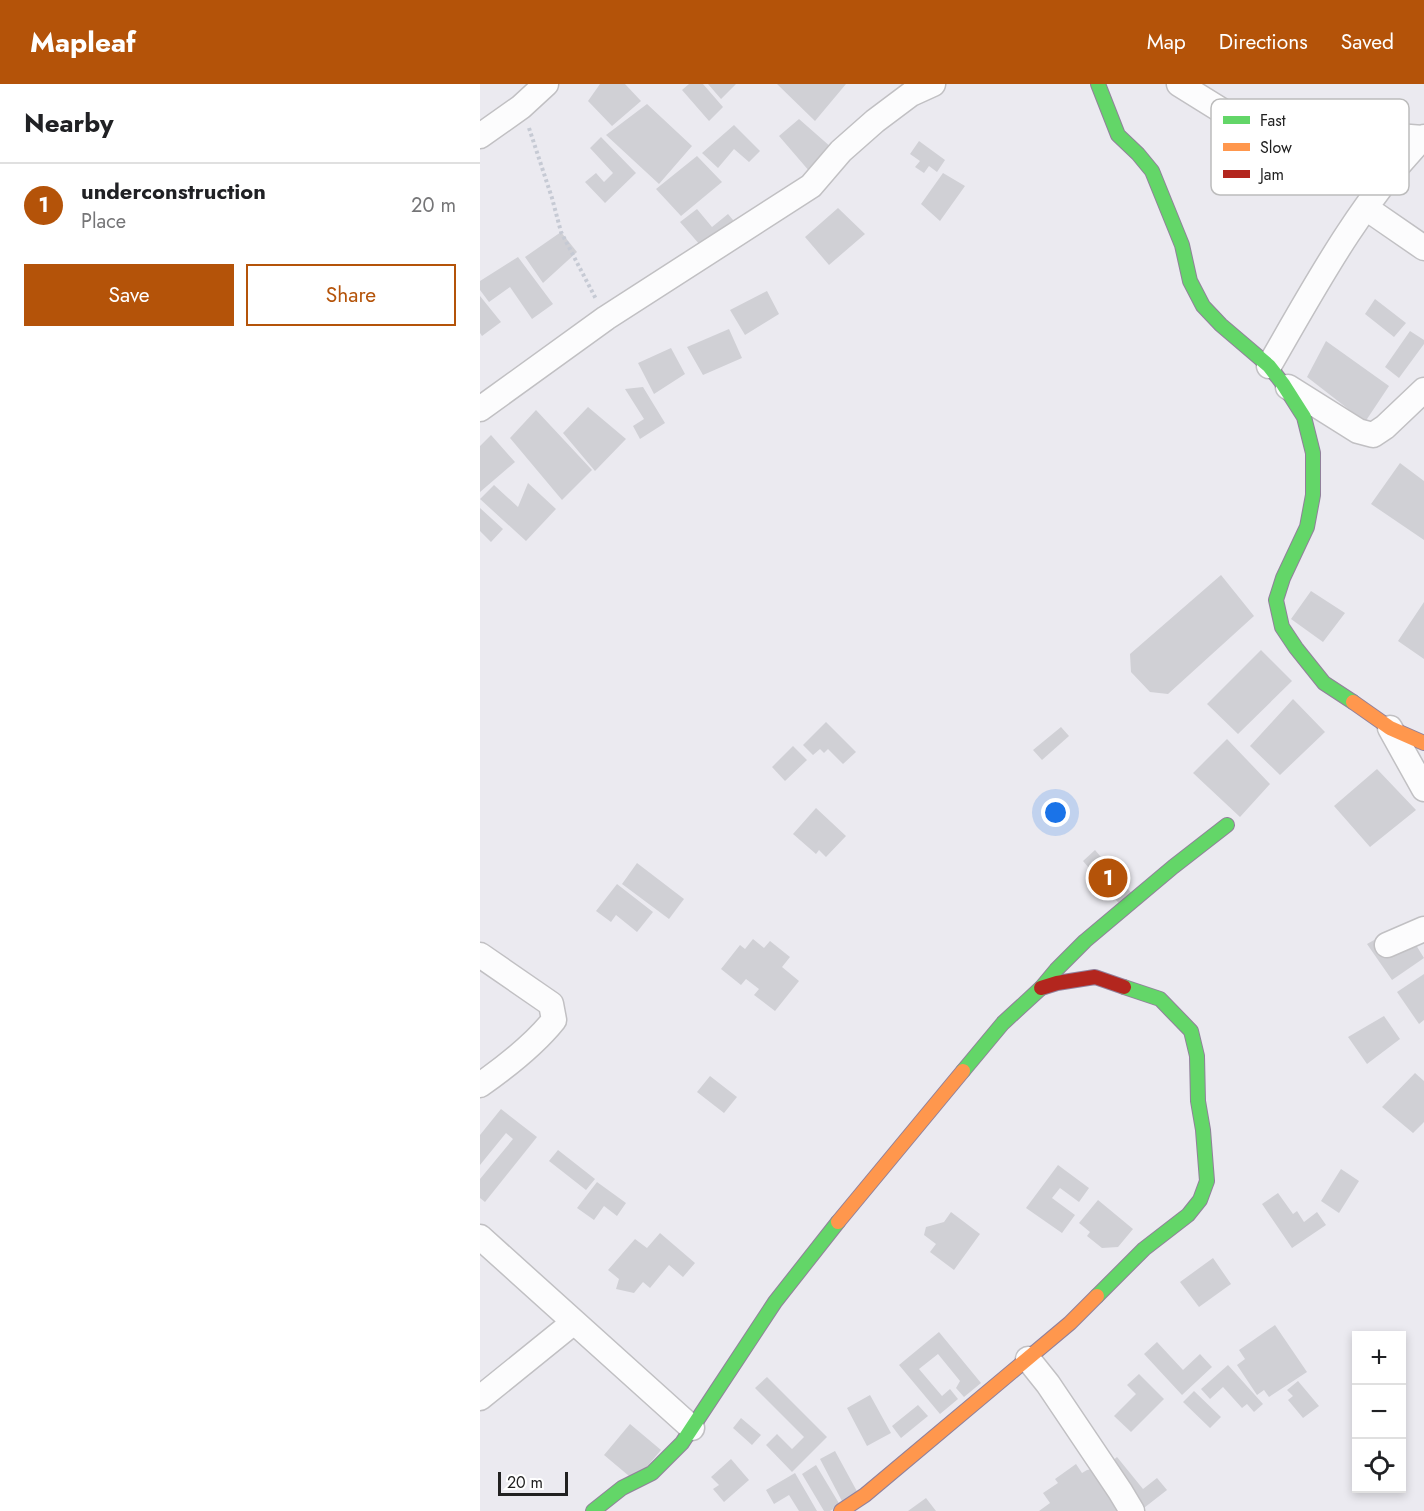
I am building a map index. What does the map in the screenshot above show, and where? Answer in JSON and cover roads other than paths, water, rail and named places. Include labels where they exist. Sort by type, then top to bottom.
[{"type":"street","points":[[480,136],[521,95],[546,84]]},
{"type":"street","points":[[480,409],[606,318],[811,186],[841,151],[875,121],[911,94],[933,84]]},
{"type":"street","points":[[1098,84],[1119,135],[1152,171],[1182,245],[1190,281],[1203,306],[1221,325],[1276,375],[1358,431],[1373,435],[1385,427],[1424,390]]},
{"type":"street","points":[[1179,84],[1211,104]]},
{"type":"street","points":[[1409,137],[1424,138]]},
{"type":"street","points":[[1409,155],[1424,138]]},
{"type":"street","points":[[1276,375],[1319,279],[1375,195]]},
{"type":"street","points":[[1366,208],[1424,248]]},
{"type":"street","points":[[1276,375],[1304,417],[1313,453],[1313,495],[1307,527],[1283,578],[1276,600],[1282,627],[1324,683],[1390,728],[1424,743]]},
{"type":"street","points":[[1390,728],[1424,789]]},
{"type":"street","points":[[593,1511],[622,1488],[652,1473],[682,1443],[783,1292],[1003,1023],[1041,988],[1085,941],[1227,825]]},
{"type":"street","points":[[1387,945],[1424,929]]},
{"type":"street","points":[[480,955],[551,1004],[554,1020],[543,1034],[480,1085]]},
{"type":"street","points":[[841,1511],[865,1495],[1070,1323],[1144,1250],[1188,1215],[1200,1200],[1207,1181],[1198,1101],[1197,1056],[1191,1031],[1160,999],[1095,977],[1041,988]]},
{"type":"street","points":[[480,1237],[692,1428]]},
{"type":"street","points":[[480,1398],[574,1322]]},
{"type":"street","points":[[1028,1359],[1048,1384],[1132,1511]]},
{"type":"place","name":"underconstruction","points":[[1108,878]]}]
